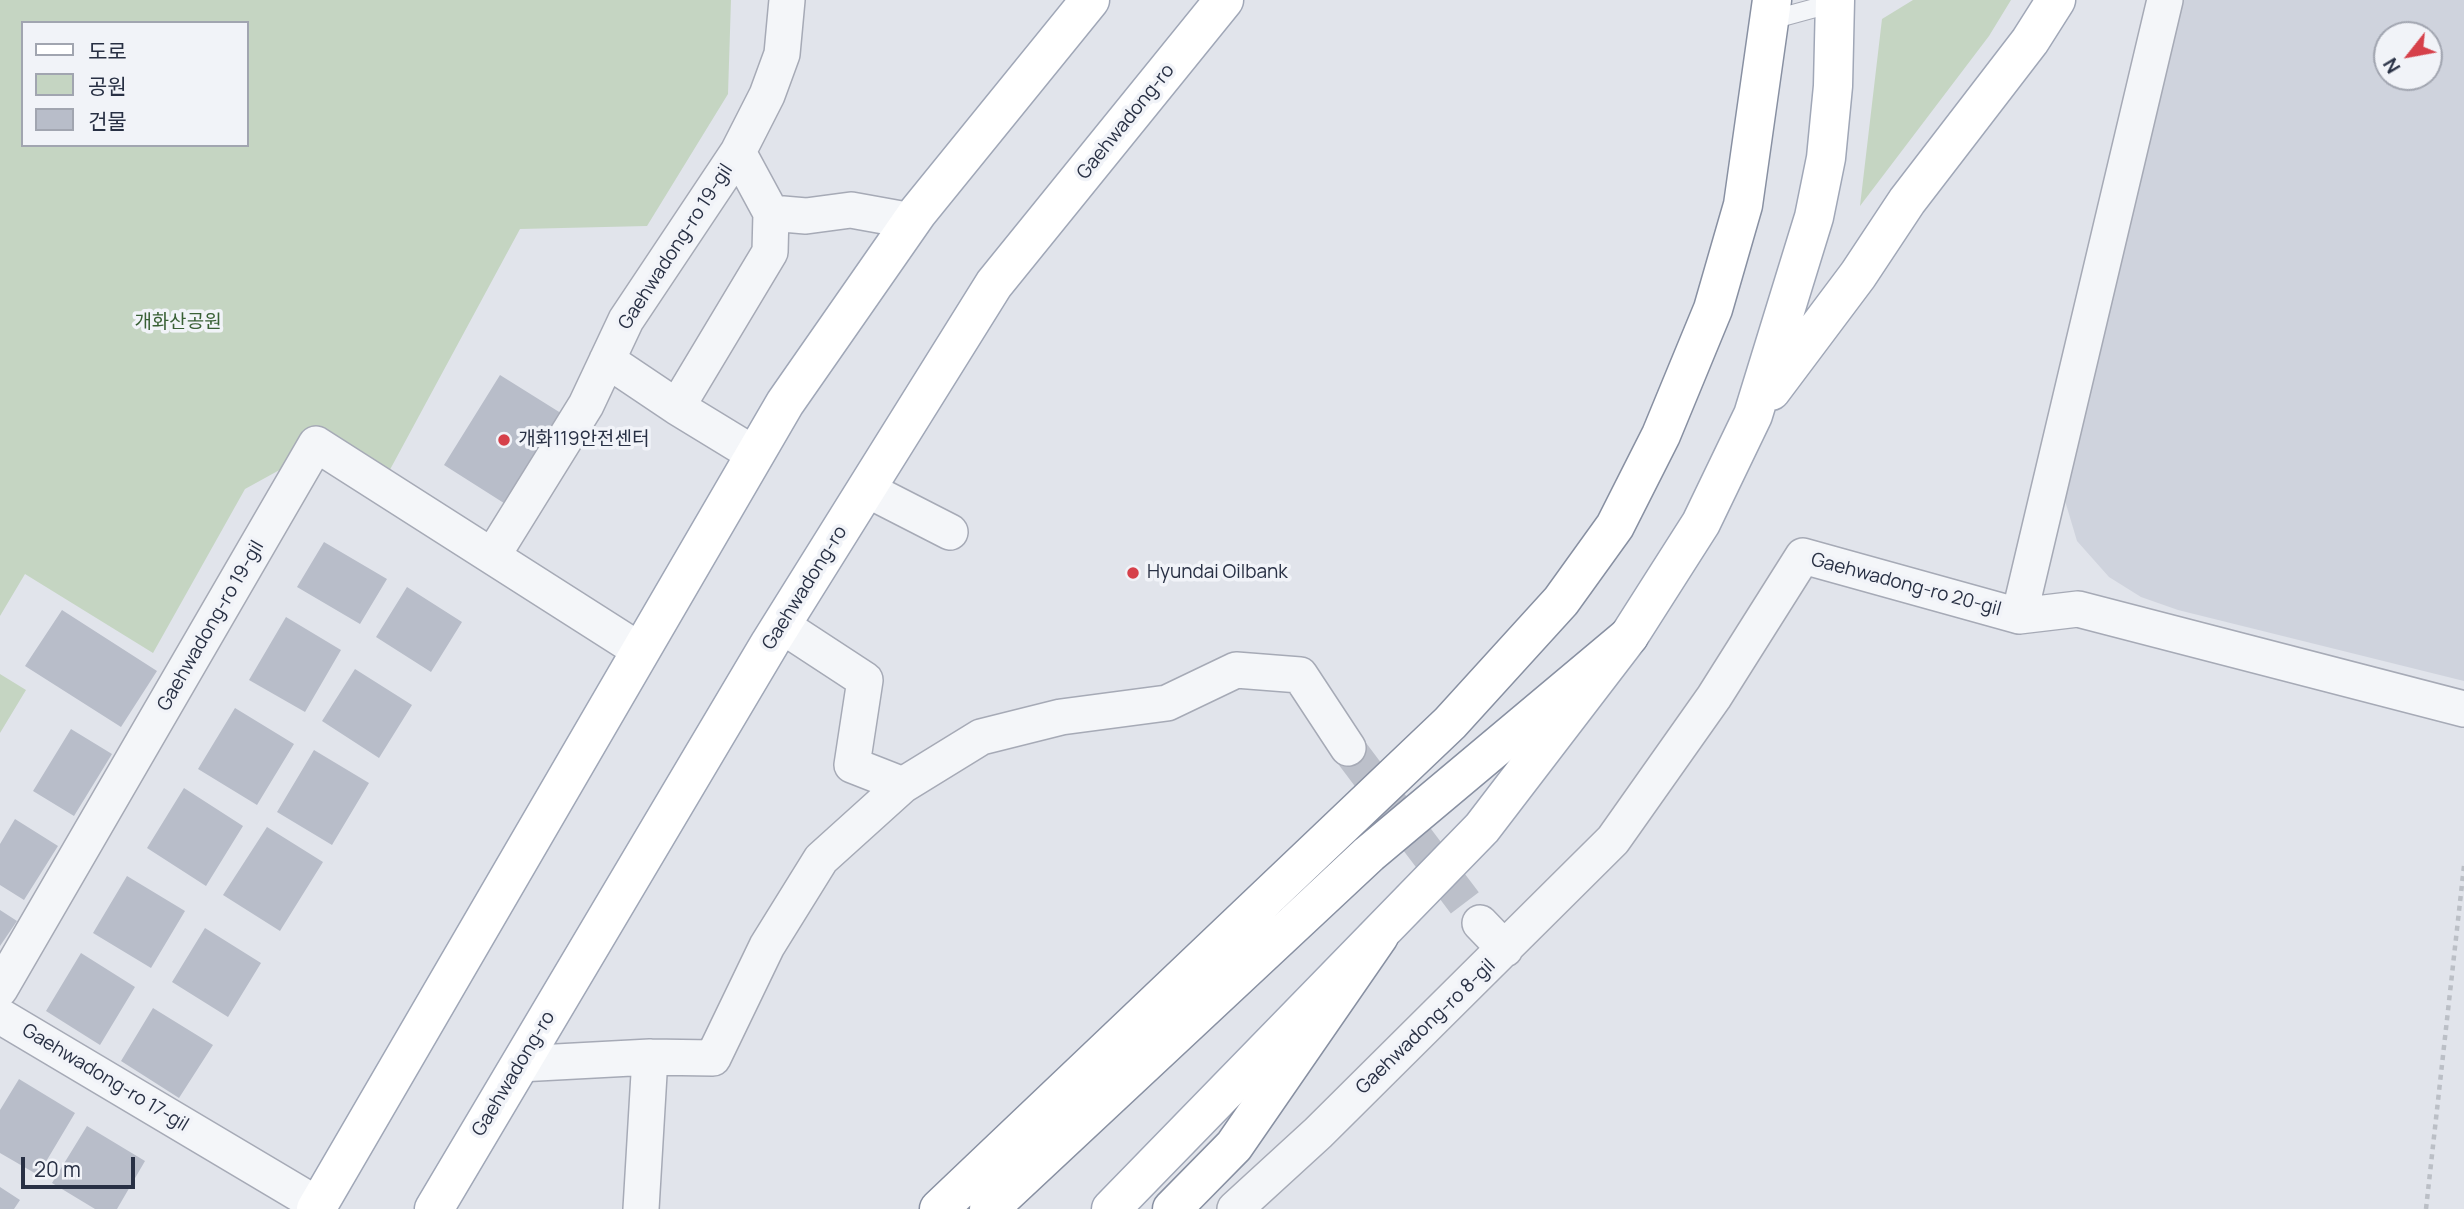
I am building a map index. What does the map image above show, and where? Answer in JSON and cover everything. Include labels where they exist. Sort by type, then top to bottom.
[{"type":"main road","points":[[317,1207],[785,403],[912,221],[1090,0]]},
{"type":"main road","name":"Gaehwadong-ro","points":[[434,1209],[781,625],[994,284],[1224,0]]},
{"type":"main road","points":[[1754,415],[1858,275],[1907,201],[2030,41],[2056,0]]},
{"type":"main road","points":[[1111,1209],[1482,828],[1629,636],[1701,523],[1754,415],[1814,217],[1824,170],[1833,86],[1837,1]]},
{"type":"main road","points":[[939,1209],[1450,723],[1561,601],[1615,526],[1661,435],[1713,309],[1743,205],[1770,7]]},
{"type":"main road","points":[[989,1209],[1369,854],[1629,636]]},
{"type":"main road","points":[[1172,1209],[1234,1146],[1379,936]]},
{"type":"street","name":"Gaehwadong-ro 19-gil","points":[[493,555],[586,405],[626,320],[738,152],[767,95],[782,54],[787,0]]},
{"type":"street","points":[[2018,616],[2165,0]]},
{"type":"street","points":[[677,407],[771,252],[771,213],[738,152]]},
{"type":"street","points":[[771,213],[806,216],[851,210],[912,221]]},
{"type":"street","points":[[607,360],[754,454]]},
{"type":"street","name":"Gaehwadong-ro 19-gil","points":[[0,989],[316,444],[639,650]]},
{"type":"street","points":[[866,489],[950,533]]},
{"type":"street","name":"Gaehwadong-ro 20-gil","points":[[1613,840],[1714,697],[1803,556],[2018,616],[2078,610],[2464,709]]},
{"type":"street","points":[[781,625],[865,680],[852,765],[903,785]]},
{"type":"street","points":[[519,1065],[650,1057],[713,1058],[767,946],[821,859],[903,785],[981,737],[1061,716],[1167,703],[1236,670],[1300,675],[1348,748]]},
{"type":"street","name":"Gaehwadong-ro 8-gil","points":[[1235,1209],[1318,1133],[1613,840]]},
{"type":"street","points":[[1480,923],[1505,949]]},
{"type":"street","name":"Gaehwadong-ro 17-gil","points":[[0,1016],[317,1207]]},
{"type":"street","points":[[641,1209],[650,1057]]},
{"type":"lane","points":[[1770,7],[1837,1]]},
{"type":"path","points":[[2426,1209],[2464,866]]},
{"type":"shaded area","points":[[2173,0],[2464,0],[2464,681],[2178,610],[2141,597],[2109,577],[2077,541],[2063,494]]},
{"type":"green space","name":"개화산공원","points":[[0,0],[731,0],[728,94],[647,226],[520,229],[386,477],[314,451],[245,489],[153,653],[25,574],[0,616]]},
{"type":"green space","points":[[1913,0],[2011,0],[1989,36],[1860,206],[1882,19]]},
{"type":"green space","points":[[0,674],[26,690],[0,733]]},
{"type":"building","name":"개화119안전센터","points":[[500,375],[564,415],[507,505],[444,465]]},
{"type":"building","points":[[324,542],[387,579],[360,624],[297,587]]},
{"type":"building","points":[[407,587],[462,622],[431,672],[376,637]]},
{"type":"building","points":[[62,610],[157,671],[121,727],[25,666]]},
{"type":"building","points":[[286,617],[341,650],[305,712],[249,680]]},
{"type":"building","points":[[355,669],[412,705],[379,758],[322,721]]},
{"type":"building","points":[[235,708],[294,744],[257,805],[198,769]]},
{"type":"building","points":[[71,729],[112,754],[74,816],[33,791]]},
{"type":"building","points":[[314,750],[369,783],[332,845],[277,812]]},
{"type":"building","points":[[184,788],[243,826],[206,886],[147,848]]},
{"type":"building","points":[[15,819],[58,846],[24,900],[0,885],[0,844]]},
{"type":"building","points":[[267,827],[323,862],[280,931],[223,895]]},
{"type":"building","points":[[127,876],[185,911],[151,968],[93,933]]},
{"type":"building","points":[[0,910],[17,921],[0,946]]},
{"type":"building","points":[[205,928],[261,963],[228,1017],[172,982]]},
{"type":"building","points":[[81,953],[135,987],[100,1045],[46,1011]]},
{"type":"building","points":[[153,1008],[213,1045],[179,1098],[121,1061]]},
{"type":"building","points":[[19,1079],[75,1113],[38,1175],[0,1153],[0,1110]]},
{"type":"building","points":[[87,1126],[145,1161],[117,1209],[95,1209],[52,1183]]},
{"type":"building","points":[[0,1187],[20,1200],[14,1209],[0,1209]]},
{"type":"tunnel","points":[[1348,748],[1480,923]]},
{"type":"place","name":"개화119안전센터","points":[[504,440]]},
{"type":"place","name":"Hyundai Oilbank","points":[[1133,573]]}]
